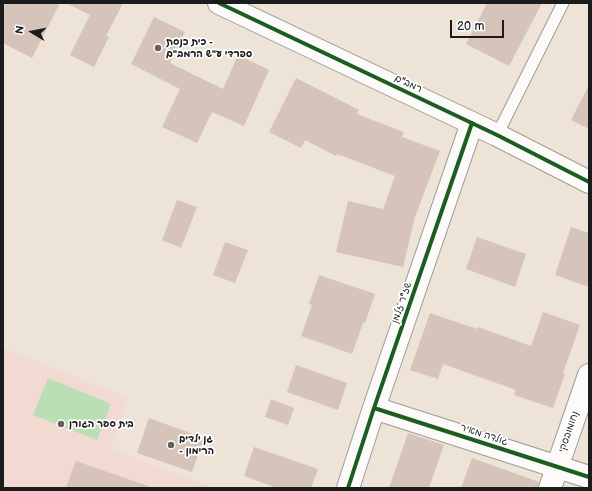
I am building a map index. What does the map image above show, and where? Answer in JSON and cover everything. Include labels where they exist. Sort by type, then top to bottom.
[{"type":"street","name":"רמב\"ם","points":[[227,5],[497,135],[589,182]]},
{"type":"street","name":"שז\"ר זלמן","points":[[348,488],[472,123]]},
{"type":"street","name":"נחומובסקי","points":[[550,488],[589,375]]},
{"type":"street","name":"גולדה מאיר","points":[[374,408],[589,477]]},
{"type":"lane","points":[[497,135],[563,3]]},
{"type":"shaded area","name":"בית ספר הגורן","points":[[3,348],[129,398],[111,449],[214,488],[3,488]]},
{"type":"green space","points":[[48,378],[111,404],[97,440],[33,415]]},
{"type":"building","points":[[6,3],[60,3],[32,58],[3,43],[3,10]]},
{"type":"building","points":[[66,3],[123,3],[106,36],[109,37],[94,67],[70,55],[90,15]]},
{"type":"building","points":[[487,3],[542,3],[509,66],[466,44]]},
{"type":"building","points":[[154,17],[185,32],[170,63],[223,89],[238,55],[269,70],[244,126],[212,112],[197,143],[162,127],[180,89],[131,64]]},
{"type":"building","points":[[296,78],[359,110],[357,114],[404,132],[402,137],[440,151],[415,217],[403,267],[336,252],[348,201],[383,209],[395,176],[337,154],[336,156],[305,140],[301,148],[269,132]]},
{"type":"building","points":[[589,85],[589,129],[571,120]]},
{"type":"building","points":[[177,200],[197,207],[181,248],[162,240]]},
{"type":"building","points":[[571,227],[589,233],[589,287],[555,275]]},
{"type":"building","points":[[477,237],[526,254],[515,287],[466,269]]},
{"type":"building","points":[[225,242],[248,250],[235,283],[213,275]]},
{"type":"building","points":[[319,275],[375,294],[352,354],[301,336],[312,305],[309,304]]},
{"type":"building","points":[[543,312],[580,325],[563,373],[565,374],[553,408],[514,395],[516,390],[443,364],[438,379],[410,370],[430,313],[477,329],[478,327],[531,346]]},
{"type":"building","points":[[296,365],[347,383],[338,410],[287,392]]},
{"type":"building","points":[[271,399],[294,408],[288,425],[265,417]]},
{"type":"building","name":"גן ילדים - הרימון","points":[[149,418],[204,438],[192,472],[137,453]]},
{"type":"building","points":[[408,433],[444,445],[429,488],[389,488]]},
{"type":"building","points":[[254,447],[318,469],[311,488],[277,488],[244,476]]},
{"type":"building","points":[[472,458],[539,482],[538,488],[461,488]]},
{"type":"building","points":[[76,461],[148,486],[147,488],[66,488]]},
{"type":"cycle path","points":[[219,3],[497,135],[589,182]]},
{"type":"cycle path","points":[[348,488],[472,123]]},
{"type":"cycle path","points":[[374,408],[589,477]]},
{"type":"place","name":"כית כנסת - ספרדי ע\"ש הרמב\"ם","points":[[158,48]]},
{"type":"place","name":"בית ספר הגורן","points":[[61,424]]},
{"type":"place","name":"גן ילדים - הרימון","points":[[171,445]]}]
